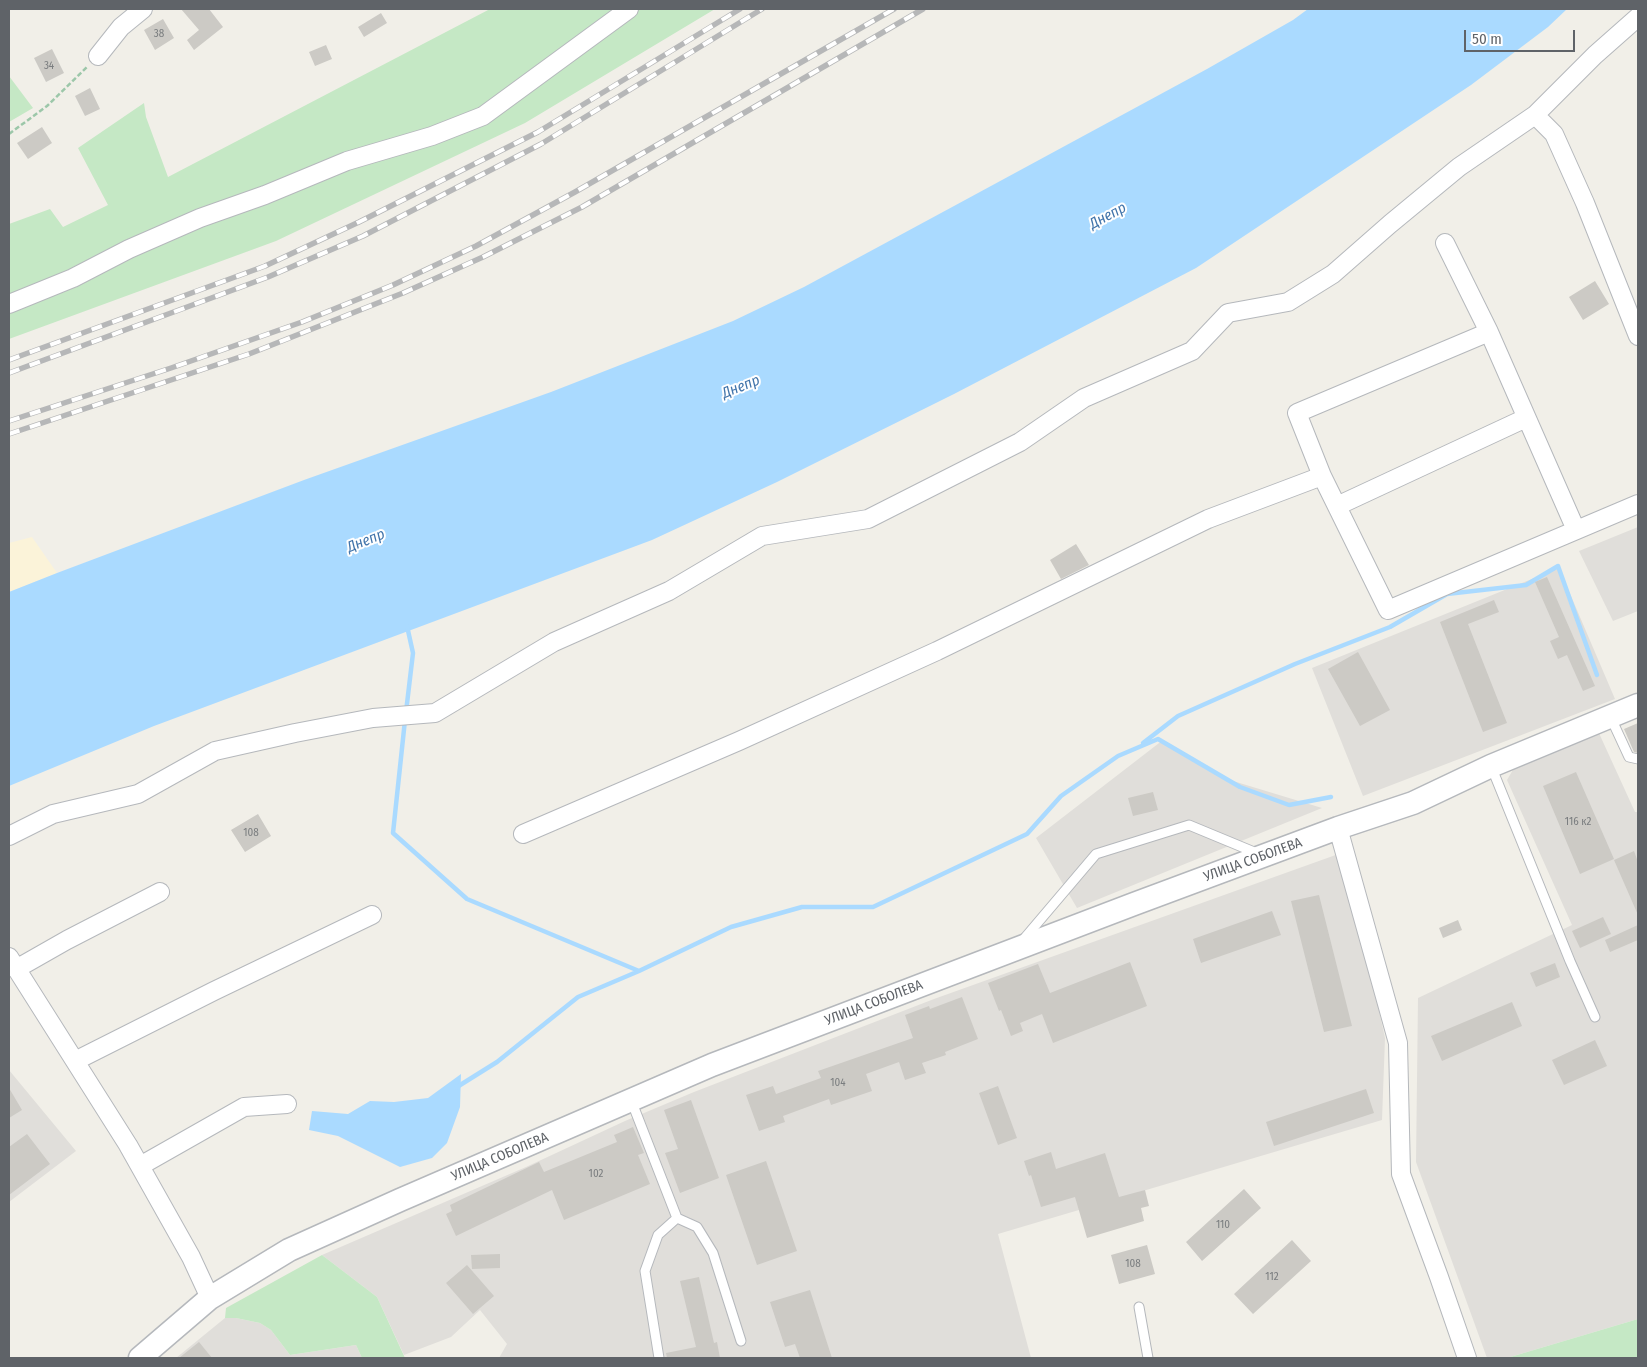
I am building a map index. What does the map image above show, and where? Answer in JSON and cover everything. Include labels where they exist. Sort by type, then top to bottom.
[{"type":"street","points":[[98,56],[121,27],[143,9]]},
{"type":"street","points":[[9,304],[73,278],[129,249],[200,218],[265,195],[347,160],[432,136],[483,116],[629,9]]},
{"type":"street","points":[[9,836],[53,814],[138,794],[214,751],[373,718],[435,713],[554,642],[669,591],[762,536],[868,519],[1020,442],[1084,398],[1192,351],[1228,313],[1288,302],[1332,274],[1459,167],[1535,114],[1595,54],[1638,17]]},
{"type":"street","points":[[1535,114],[1554,134],[1585,203],[1638,336]]},
{"type":"street","points":[[1445,243],[1489,332],[1576,530]]},
{"type":"street","points":[[1489,332],[1298,413],[1322,476],[1388,610],[1638,504]]},
{"type":"street","points":[[1337,506],[1526,418]]},
{"type":"street","points":[[523,834],[739,741],[937,651],[1208,519],[1322,476]]},
{"type":"street","name":"УЛИЦА СОБОЛЕВА","points":[[140,1358],[210,1298],[289,1250],[631,1100],[712,1065],[1014,950],[1338,828],[1414,803],[1491,766],[1638,705]]},
{"type":"street","points":[[1338,828],[1398,1043],[1401,1174],[1439,1276],[1466,1358]]},
{"type":"street","points":[[160,892],[66,940],[12,963],[123,1136],[191,1257],[210,1298]]},
{"type":"street","points":[[75,1061],[372,915]]},
{"type":"street","points":[[140,1166],[244,1107],[287,1104]]},
{"type":"lane","points":[[1610,716],[1629,757],[1638,759]]},
{"type":"lane","points":[[1491,766],[1570,961],[1595,1017]]},
{"type":"lane","points":[[1014,950],[1096,854],[1188,824],[1264,856]]},
{"type":"lane","points":[[631,1100],[677,1218],[697,1227],[713,1253],[741,1341]]},
{"type":"lane","points":[[659,1358],[645,1271],[658,1235],[677,1218]]},
{"type":"lane","points":[[1138,1307],[1148,1358]]},
{"type":"path","points":[[9,134],[47,106],[98,56]]},
{"type":"shaded area","points":[[1638,527],[1638,611],[1613,621],[1579,551]]},
{"type":"shaded area","points":[[1559,568],[1615,699],[1363,796],[1312,668]]},
{"type":"shaded area","points":[[1598,731],[1635,812],[1638,812],[1638,1319],[1507,1358],[1487,1358],[1416,1162],[1418,998],[1572,925],[1507,780],[1514,768]]},
{"type":"shaded area","points":[[1163,740],[1233,781],[1322,808],[1077,908],[1036,838]]},
{"type":"shaded area","points":[[1344,852],[1385,1038],[1382,1120],[998,1234],[1031,1358],[499,1358],[507,1344],[480,1310],[451,1337],[404,1355],[377,1297],[322,1255],[694,1092],[934,999]]},
{"type":"shaded area","points":[[9,1070],[76,1151],[9,1202]]},
{"type":"shaded area","points":[[225,1318],[236,1318],[260,1323],[271,1330],[290,1355],[356,1345],[362,1358],[176,1358]]},
{"type":"green space","points":[[490,9],[715,9],[525,123],[276,241],[9,339],[9,224],[50,209],[63,227],[108,205],[78,148],[144,103],[146,117],[168,177]]},
{"type":"green space","points":[[9,76],[33,108],[9,122]]},
{"type":"green space","points":[[322,1255],[377,1297],[405,1358],[362,1358],[356,1345],[290,1355],[271,1330],[260,1323],[236,1318],[225,1318],[226,1308]]},
{"type":"green space","points":[[1638,1319],[1638,1358],[1507,1358]]},
{"type":"sand","points":[[32,537],[57,573],[9,592],[9,543]]},
{"type":"water","name":"Днепр","points":[[1308,9],[1567,9],[1548,27],[1471,85],[1196,268],[954,394],[777,482],[652,540],[154,726],[9,786],[9,592],[304,480],[551,392],[733,321],[804,287],[1207,69],[1293,20]]},
{"type":"water","points":[[461,1074],[460,1107],[447,1143],[432,1158],[400,1167],[338,1136],[309,1130],[312,1111],[348,1114],[370,1101],[394,1102],[428,1098]]},
{"type":"building","points":[[181,9],[209,9],[223,27],[194,50],[187,40],[199,30]]},
{"type":"building","points":[[381,13],[387,23],[364,37],[358,27]]},
{"type":"building","points":[[163,19],[174,38],[155,50],[144,30]]},
{"type":"building","points":[[326,45],[332,59],[315,66],[309,52]]},
{"type":"building","points":[[52,49],[64,73],[46,82],[34,58]]},
{"type":"building","points":[[90,88],[100,109],[85,116],[75,96]]},
{"type":"building","points":[[42,127],[52,143],[28,159],[17,143]]},
{"type":"building","points":[[1595,281],[1609,304],[1583,320],[1569,297]]},
{"type":"building","points":[[1076,544],[1089,565],[1061,579],[1050,560]]},
{"type":"building","points":[[1547,577],[1595,686],[1583,691],[1567,655],[1558,659],[1550,641],[1559,637],[1535,582]]},
{"type":"building","points":[[1494,600],[1499,612],[1468,624],[1507,723],[1483,732],[1440,622]]},
{"type":"building","points":[[1358,652],[1390,710],[1360,726],[1328,669]]},
{"type":"building","points":[[1638,723],[1638,753],[1634,752],[1624,729]]},
{"type":"building","points":[[1576,772],[1614,859],[1580,874],[1543,786]]},
{"type":"building","points":[[1153,792],[1158,810],[1133,816],[1128,798]]},
{"type":"building","points":[[258,814],[271,836],[245,852],[231,830]]},
{"type":"building","points":[[1634,851],[1638,862],[1638,915],[1614,860]]},
{"type":"building","points":[[1319,895],[1352,1026],[1324,1032],[1291,901]]},
{"type":"building","points":[[1272,911],[1281,935],[1201,963],[1193,939]]},
{"type":"building","points":[[1603,917],[1611,934],[1580,948],[1572,931]]},
{"type":"building","points":[[1458,920],[1462,930],[1443,938],[1439,928]]},
{"type":"building","points":[[1638,925],[1638,940],[1610,952],[1605,940]]},
{"type":"building","points":[[1130,962],[1147,1006],[1053,1043],[1042,1014],[1020,1023],[1023,1031],[1011,1036],[988,983],[1038,964],[1050,993]]},
{"type":"building","points":[[1555,963],[1560,977],[1536,987],[1530,973]]},
{"type":"building","points":[[962,997],[978,1039],[945,1052],[946,1055],[922,1063],[926,1073],[905,1080],[899,1062],[866,1074],[872,1091],[831,1105],[829,1099],[783,1116],[785,1122],[759,1131],[746,1095],[773,1086],[776,1094],[821,1078],[818,1071],[913,1038],[905,1015],[929,1006],[930,1009]]},
{"type":"building","points":[[1512,1002],[1522,1026],[1442,1061],[1431,1036]]},
{"type":"building","points":[[1595,1040],[1607,1066],[1564,1085],[1552,1060]]},
{"type":"building","points":[[998,1086],[1017,1138],[998,1145],[979,1093]]},
{"type":"building","points":[[9,1088],[22,1110],[9,1118]]},
{"type":"building","points":[[1366,1089],[1374,1113],[1274,1146],[1266,1122]]},
{"type":"building","points":[[691,1100],[719,1178],[680,1193],[665,1153],[678,1149],[664,1110]]},
{"type":"building","points":[[633,1127],[644,1153],[638,1155],[650,1184],[564,1220],[552,1190],[456,1236],[446,1214],[452,1211],[450,1205],[539,1162],[544,1172],[617,1142],[614,1135]]},
{"type":"building","points":[[27,1134],[50,1164],[9,1195],[9,1147]]},
{"type":"building","points":[[1051,1152],[1056,1169],[1105,1153],[1119,1197],[1145,1190],[1149,1206],[1141,1208],[1144,1221],[1087,1238],[1075,1197],[1041,1207],[1031,1175],[1029,1176],[1024,1161]]},
{"type":"building","points":[[766,1161],[797,1251],[757,1265],[726,1175]]},
{"type":"building","points":[[1244,1189],[1261,1208],[1202,1261],[1186,1242]]},
{"type":"building","points":[[1292,1240],[1311,1261],[1253,1314],[1234,1294]]},
{"type":"building","points":[[1147,1245],[1155,1274],[1119,1284],[1111,1255]]},
{"type":"building","points":[[500,1254],[500,1268],[472,1269],[471,1255]]},
{"type":"building","points":[[467,1265],[494,1296],[473,1314],[446,1283]]},
{"type":"building","points":[[699,1277],[714,1343],[717,1342],[720,1358],[667,1358],[666,1353],[696,1347],[680,1281]]},
{"type":"building","points":[[810,1290],[832,1358],[800,1358],[795,1344],[785,1347],[770,1302]]},
{"type":"building","points":[[199,1342],[212,1358],[179,1358]]},
{"type":"waterway","points":[[1143,743],[1178,716],[1295,664],[1390,627],[1447,594],[1526,585],[1558,566],[1597,675]]},
{"type":"waterway","points":[[406,712],[413,653],[407,626]]},
{"type":"waterway","points":[[405,720],[393,833],[467,899],[639,971]]},
{"type":"waterway","points":[[457,1087],[497,1062],[578,997],[639,971],[731,927],[802,907],[873,907],[1027,834],[1061,796],[1118,756],[1158,739],[1240,787],[1289,805],[1331,797]]},
{"type":"railway","points":[[9,360],[265,266],[359,222],[538,132],[740,9]]},
{"type":"railway","points":[[9,373],[268,277],[363,236],[541,144],[762,9]]},
{"type":"railway","points":[[9,421],[171,368],[302,322],[393,285],[476,246],[575,192],[894,9]]},
{"type":"railway","points":[[9,434],[249,354],[403,293],[483,257],[582,207],[923,9]]}]
